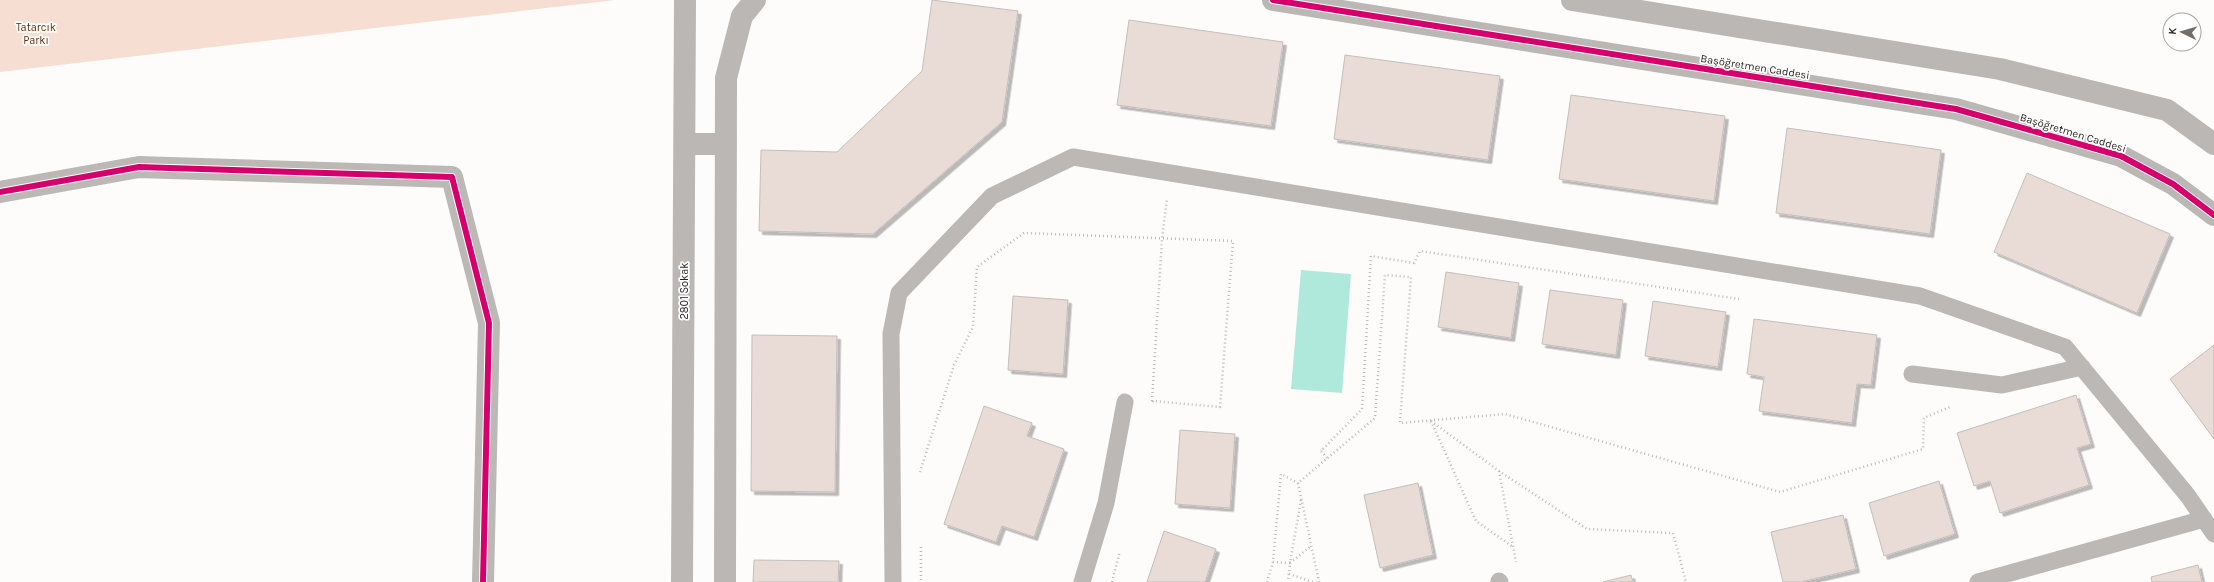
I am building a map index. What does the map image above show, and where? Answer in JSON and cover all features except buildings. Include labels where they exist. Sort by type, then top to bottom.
[{"type":"street","name":"2801 Sokak","points":[[682,582],[685,0]]},
{"type":"street","points":[[725,582],[726,78],[742,16],[755,0]]},
{"type":"street","name":"Başöğretmen Caddesi","points":[[1273,0],[1956,109],[2121,156],[2173,184],[2214,215]]},
{"type":"street","points":[[1572,0],[2000,69],[2167,110],[2214,144]]},
{"type":"street","points":[[685,144],[726,144]]},
{"type":"street","points":[[0,192],[139,167],[452,177],[489,323],[483,582]]},
{"type":"lane","points":[[893,582],[891,334],[899,293],[992,196],[1073,158],[1920,296],[2065,347],[2188,496],[2214,534]]},
{"type":"lane","points":[[1912,374],[2002,384],[2082,367]]},
{"type":"lane","points":[[1082,582],[1106,503],[1125,402]]},
{"type":"lane","points":[[1978,582],[2204,520]]},
{"type":"path","points":[[1152,409],[1162,239],[1170,173]]},
{"type":"path","points":[[920,478],[920,470],[954,365],[973,328],[977,267],[1024,234],[1233,241],[1220,407],[1153,401],[1125,402]]},
{"type":"path","points":[[1327,458],[1321,451],[1362,409],[1371,256],[1414,263],[1420,251],[1739,299]]},
{"type":"path","points":[[1298,482],[1375,418],[1385,275],[1411,277],[1400,423],[1505,414],[1780,492],[1923,449],[1924,418],[1953,406]]},
{"type":"path","points":[[1431,420],[1499,471],[1587,529],[1673,533],[1686,582]]},
{"type":"path","points":[[1431,420],[1476,521],[1513,547]]},
{"type":"path","points":[[1499,471],[1517,568]]},
{"type":"path","points":[[1267,582],[1274,562],[1281,474],[1298,482]]},
{"type":"path","points":[[1298,482],[1320,582]]},
{"type":"path","points":[[1288,582],[1288,574],[1301,499]]},
{"type":"path","points":[[920,542],[921,582]]},
{"type":"path","points":[[1112,582],[1122,544]]},
{"type":"path","points":[[1274,562],[1290,563],[1312,546]]},
{"type":"path","points":[[1288,574],[1313,582]]},
{"type":"green space","name":"Tatarcık Parkı","points":[[0,0],[615,0],[0,72]]},
{"type":"shaded area","points":[[1301,270],[1351,274],[1342,393],[1291,389]]},
{"type":"cycle path","points":[[1273,0],[1956,109],[2121,156],[2173,184],[2214,215]]},
{"type":"cycle path","points":[[0,192],[139,167],[452,177],[489,323],[483,582]]}]
